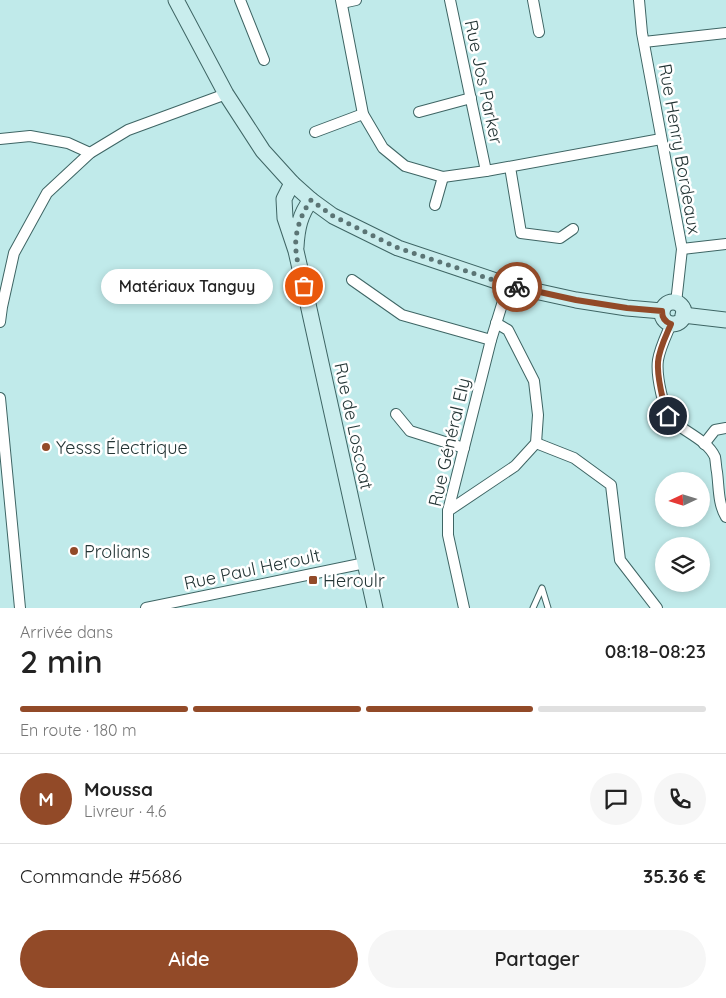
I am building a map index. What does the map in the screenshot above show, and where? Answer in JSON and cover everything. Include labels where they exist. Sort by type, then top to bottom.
[{"type":"main road","points":[[176,0],[226,94],[263,151],[311,200],[333,216],[398,248],[508,285],[576,300],[662,311]]},
{"type":"main road","name":"Rue de Loscoat","points":[[292,182],[284,199],[285,218],[296,251],[375,608]]},
{"type":"main road","name":"Rue de Loscoat","points":[[296,251],[297,233],[302,214],[311,200]]},
{"type":"main road","points":[[680,309],[680,321],[671,324],[663,318],[662,311],[669,303],[680,309],[726,320]]},
{"type":"street","points":[[240,0],[264,60]]},
{"type":"street","points":[[356,0],[341,2],[363,114],[383,148],[406,166],[443,177],[510,167],[661,139]]},
{"type":"street","name":"Rue Jos Parker","points":[[450,0],[486,171]]},
{"type":"street","points":[[533,0],[539,32]]},
{"type":"street","name":"Rue Henry Bordeaux","points":[[639,0],[644,42],[682,249],[680,309]]},
{"type":"street","points":[[644,42],[726,33]]},
{"type":"street","points":[[0,322],[14,253],[47,193],[90,153],[128,130],[226,94]]},
{"type":"street","points":[[419,112],[471,98]]},
{"type":"street","points":[[315,132],[363,114]]},
{"type":"street","points":[[0,139],[30,136],[68,143],[90,153]]},
{"type":"street","points":[[510,167],[521,233],[560,238],[573,230]]},
{"type":"street","points":[[435,205],[443,177]]},
{"type":"street","points":[[682,249],[726,244]]},
{"type":"street","points":[[352,280],[402,315],[491,340]]},
{"type":"street","name":"Rue Général Ely","points":[[464,608],[448,535],[448,511],[491,340],[508,285]]},
{"type":"street","points":[[448,511],[515,466],[536,443],[538,415],[534,381],[508,330],[496,323]]},
{"type":"street","points":[[671,324],[658,361],[658,374],[665,409],[668,416],[674,422],[711,450],[715,458],[721,509],[726,517]]},
{"type":"street","points":[[0,398],[20,608]]},
{"type":"street","points":[[396,414],[410,431],[464,448]]},
{"type":"street","points":[[704,444],[716,430],[726,428]]},
{"type":"street","points":[[536,443],[574,458],[611,485],[620,560],[657,608]]},
{"type":"street","name":"Rue Paul Heroult","points":[[146,608],[365,563]]},
{"type":"lane","points":[[533,608],[542,588],[548,608]]},
{"type":"way so far","points":[[304,286],[296,251],[297,233],[302,214],[311,200],[333,216],[398,248],[517,287]]},
{"type":"place","name":"Matériaux Tanguy","points":[[304,286]]},
{"type":"place","name":"Yesss Électrique","points":[[46,447]]},
{"type":"place","name":"Prolians","points":[[74,551]]},
{"type":"place","name":"Heroulr","points":[[313,580]]},
{"type":"route","points":[[517,287],[576,300],[662,311],[665,321],[671,324],[658,361],[658,374],[668,416]]}]
